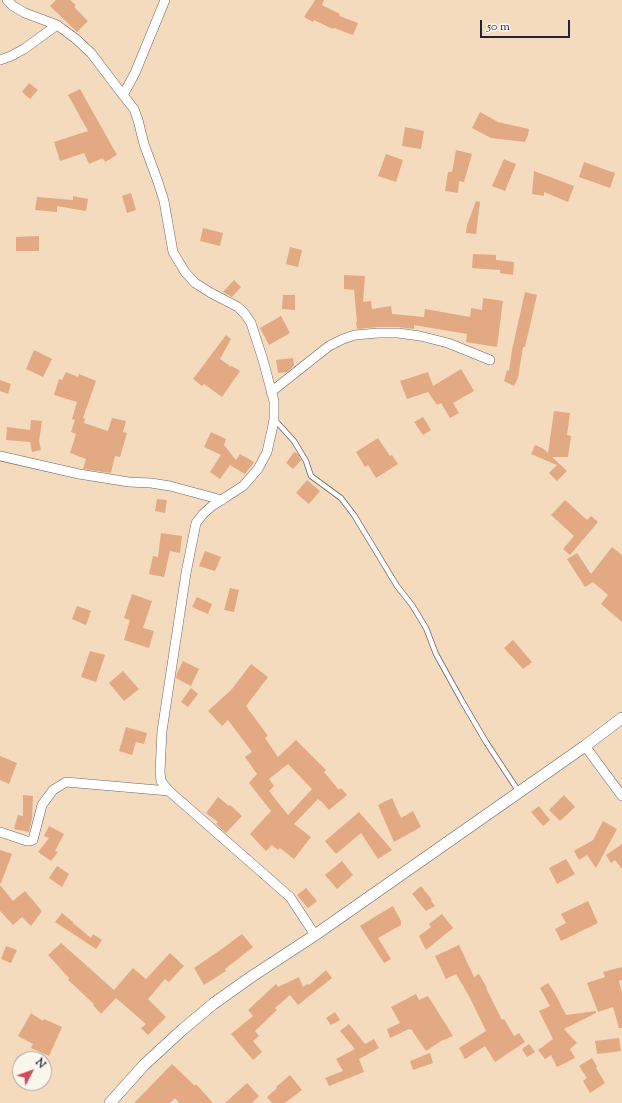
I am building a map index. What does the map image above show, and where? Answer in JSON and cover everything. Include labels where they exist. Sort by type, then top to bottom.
[{"type":"street","points":[[7,0],[13,6],[25,13],[57,25],[76,40],[91,53],[134,109],[144,144],[164,201],[173,252],[185,272],[195,283],[238,307],[251,322],[274,401],[274,419],[267,452],[258,469],[243,486],[212,506],[202,514],[196,523],[186,573],[162,731],[160,772],[161,781],[169,791],[290,897],[315,935]]},
{"type":"street","points":[[123,95],[135,73],[165,0]]},
{"type":"street","points":[[0,60],[24,49],[57,25]]},
{"type":"street","points":[[271,392],[329,346],[355,335],[398,333],[420,336],[448,343],[490,360]]},
{"type":"street","points":[[0,456],[79,474],[129,482],[170,486],[222,500]]},
{"type":"street","points":[[110,1103],[144,1065],[182,1030],[214,1004],[586,746],[622,718]]},
{"type":"street","points":[[586,746],[622,796]]},
{"type":"street","points":[[0,832],[27,841],[33,840],[42,805],[53,790],[66,782],[169,791]]},
{"type":"lane","points":[[274,419],[294,441],[306,461],[311,476],[341,498],[354,516],[397,586],[412,605],[426,628],[436,654],[462,701],[486,742],[519,792]]},
{"type":"building","points":[[56,0],[70,0],[76,5],[74,7],[88,21],[77,32],[50,6]]},
{"type":"building","points":[[315,0],[324,0],[322,5],[340,14],[339,16],[358,23],[353,35],[334,28],[333,29],[314,20],[313,22],[304,17]]},
{"type":"building","points":[[29,83],[38,90],[30,99],[22,92]]},
{"type":"building","points":[[80,89],[117,155],[105,162],[103,158],[89,164],[84,153],[60,161],[54,142],[88,131],[68,95]]},
{"type":"building","points":[[480,112],[498,122],[529,129],[525,142],[491,138],[472,128]]},
{"type":"building","points":[[405,127],[424,131],[421,149],[402,146]]},
{"type":"building","points":[[456,150],[472,154],[464,182],[459,181],[458,193],[445,191],[448,172],[452,172]]},
{"type":"building","points":[[386,154],[403,160],[396,182],[378,176]]},
{"type":"building","points":[[504,159],[516,164],[505,191],[492,186]]},
{"type":"building","points":[[584,162],[615,173],[610,188],[579,177]]},
{"type":"building","points":[[534,171],[574,186],[568,202],[544,192],[544,196],[532,194]]},
{"type":"building","points":[[131,193],[136,210],[127,213],[122,196]]},
{"type":"building","points":[[73,196],[88,199],[86,211],[57,206],[57,212],[35,210],[37,197],[73,200]]},
{"type":"building","points":[[476,201],[480,202],[476,234],[466,233],[467,225]]},
{"type":"building","points":[[203,228],[223,233],[220,246],[200,241]]},
{"type":"building","points":[[39,236],[39,251],[16,251],[16,237]]},
{"type":"building","points":[[290,247],[302,250],[298,267],[286,264]]},
{"type":"building","points":[[473,254],[496,255],[496,260],[514,262],[513,275],[500,273],[500,270],[472,268]]},
{"type":"building","points":[[344,275],[365,276],[363,302],[371,301],[372,309],[391,306],[392,314],[424,317],[425,309],[470,317],[471,308],[482,310],[483,298],[503,301],[497,347],[466,342],[467,334],[414,325],[414,329],[378,327],[357,329],[354,290],[344,289]]},
{"type":"building","points":[[234,280],[241,287],[232,297],[223,292]]},
{"type":"building","points":[[525,292],[537,295],[525,347],[523,347],[518,378],[514,386],[504,381],[507,370],[509,371],[512,350]]},
{"type":"building","points":[[283,295],[295,295],[295,310],[282,309]]},
{"type":"building","points":[[281,316],[290,333],[269,345],[260,328]]},
{"type":"building","points":[[226,335],[231,339],[220,359],[230,366],[228,367],[232,366],[240,371],[222,397],[204,384],[202,386],[193,379]]},
{"type":"building","points":[[34,350],[52,359],[43,377],[26,369]]},
{"type":"building","points":[[293,358],[294,366],[287,372],[278,373],[276,360]]},
{"type":"building","points":[[461,369],[474,391],[453,403],[459,413],[450,418],[441,403],[437,405],[428,392],[407,399],[400,381],[428,372],[433,386]]},
{"type":"building","points":[[66,372],[78,377],[79,374],[96,381],[83,418],[85,419],[84,423],[108,431],[112,418],[126,421],[123,432],[127,433],[120,457],[115,456],[111,473],[83,469],[86,459],[70,453],[76,434],[71,432],[75,420],[72,419],[77,402],[54,395],[59,379],[62,380]]},
{"type":"building","points":[[0,380],[11,384],[8,394],[0,391]]},
{"type":"building","points":[[554,411],[570,413],[567,435],[571,436],[568,457],[552,457],[567,471],[557,481],[549,473],[557,465],[531,454],[535,445],[544,449],[548,453]]},
{"type":"building","points":[[423,417],[431,430],[423,435],[414,422]]},
{"type":"building","points":[[31,420],[42,421],[39,441],[41,450],[32,452],[30,442],[6,440],[7,427],[30,430]]},
{"type":"building","points":[[211,432],[226,439],[224,445],[236,460],[240,454],[254,462],[245,474],[230,465],[220,479],[210,472],[221,455],[204,447]]},
{"type":"building","points":[[378,438],[390,456],[392,455],[398,464],[376,478],[368,465],[365,467],[356,452]]},
{"type":"building","points":[[294,452],[298,454],[301,460],[293,469],[286,463]]},
{"type":"building","points":[[307,480],[320,491],[309,504],[296,493]]},
{"type":"building","points":[[157,499],[167,500],[165,513],[155,511]]},
{"type":"building","points":[[565,500],[587,520],[591,516],[598,522],[570,555],[563,549],[574,536],[551,515]]},
{"type":"building","points":[[161,533],[182,536],[180,553],[170,551],[164,577],[149,574],[153,556],[158,557]]},
{"type":"building","points":[[612,547],[622,555],[622,622],[601,604],[608,595],[593,582],[585,587],[567,559],[577,553],[591,574]]},
{"type":"building","points":[[205,551],[221,557],[215,571],[199,566]]},
{"type":"building","points":[[230,588],[239,590],[234,612],[224,610]]},
{"type":"building","points":[[132,594],[152,601],[143,628],[154,631],[149,648],[124,640],[130,620],[124,618]]},
{"type":"building","points":[[197,597],[212,604],[208,614],[192,607]]},
{"type":"building","points":[[77,606],[91,611],[86,625],[72,619]]},
{"type":"building","points":[[513,640],[532,662],[523,669],[504,648]]},
{"type":"building","points":[[90,651],[105,655],[96,682],[81,677]]},
{"type":"building","points":[[183,661],[199,669],[191,686],[176,678]]},
{"type":"building","points":[[251,664],[268,677],[246,706],[268,736],[265,738],[278,757],[296,740],[326,770],[324,772],[339,790],[341,788],[347,795],[329,810],[318,799],[294,824],[311,837],[294,859],[280,848],[278,850],[272,845],[266,851],[250,834],[271,811],[249,783],[257,774],[245,757],[252,752],[228,720],[222,726],[208,711],[232,689]],"holes":[[[288,764],[312,789],[288,815],[269,791],[274,786],[269,779]]]},
{"type":"building","points":[[123,671],[139,689],[124,701],[109,683]]},
{"type":"building","points":[[191,688],[198,694],[188,707],[181,702]]},
{"type":"building","points":[[126,727],[147,733],[144,744],[136,742],[132,755],[119,751]]},
{"type":"building","points":[[0,756],[17,763],[9,784],[0,780]]},
{"type":"building","points":[[23,795],[33,796],[32,818],[29,832],[14,829],[18,815],[23,816]]},
{"type":"building","points":[[564,795],[575,807],[560,821],[549,810]]},
{"type":"building","points":[[218,797],[242,816],[226,833],[216,824],[218,822],[206,813]]},
{"type":"building","points":[[392,798],[401,818],[413,811],[421,827],[394,842],[378,805]]},
{"type":"building","points":[[539,806],[550,820],[543,826],[531,812]]},
{"type":"building","points":[[359,812],[392,850],[378,859],[361,833],[336,854],[325,841]]},
{"type":"building","points":[[603,821],[617,829],[596,868],[587,855],[579,860],[574,851],[593,840]]},
{"type":"building","points":[[49,826],[64,834],[55,851],[58,852],[51,861],[38,852],[49,838],[44,836]]},
{"type":"building","points":[[622,844],[622,869],[615,860],[611,863],[606,855]]},
{"type":"building","points":[[0,850],[12,854],[1,883],[0,883]]},
{"type":"building","points":[[566,859],[575,874],[557,884],[549,868]]},
{"type":"building","points":[[342,861],[353,875],[337,889],[325,875]]},
{"type":"building","points":[[57,866],[69,874],[62,887],[49,878]]},
{"type":"building","points":[[0,885],[13,901],[25,891],[42,911],[31,926],[22,917],[13,925],[0,911]]},
{"type":"building","points":[[421,886],[435,906],[426,911],[412,894]]},
{"type":"building","points":[[306,888],[317,901],[308,908],[297,895]]},
{"type":"building","points":[[588,901],[598,923],[561,941],[555,929],[566,923],[561,914]]},
{"type":"building","points":[[393,906],[401,921],[401,925],[378,938],[391,959],[384,963],[360,926]]},
{"type":"building","points":[[62,913],[91,938],[93,934],[102,940],[96,949],[55,922]]},
{"type":"building","points":[[442,914],[453,928],[426,950],[419,936],[431,927],[429,924]]},
{"type":"building","points":[[242,934],[253,947],[225,969],[226,971],[204,985],[194,968]]},
{"type":"building","points":[[61,943],[114,990],[133,968],[146,979],[170,953],[184,966],[169,982],[165,979],[148,999],[166,1017],[148,1035],[141,1028],[146,1024],[116,998],[101,1014],[93,1005],[94,1004],[68,980],[69,978],[48,955]]},
{"type":"building","points":[[459,945],[474,977],[479,974],[502,1020],[504,1019],[514,1036],[519,1033],[525,1042],[495,1062],[485,1046],[465,1059],[459,1048],[486,1031],[469,996],[456,974],[446,979],[435,956]]},
{"type":"building","points":[[6,946],[17,950],[11,963],[1,959]]},
{"type":"building","points":[[622,967],[622,980],[619,981],[622,993],[622,1028],[619,1028],[613,1007],[598,1012],[587,983],[605,977],[603,972]]},
{"type":"building","points":[[326,970],[332,978],[298,1005],[290,995],[275,1008],[277,1010],[255,1031],[259,1036],[253,1041],[262,1052],[253,1060],[231,1034],[253,1016],[248,1010],[276,984],[278,987],[299,977],[303,987],[308,984],[309,985]]},
{"type":"building","points":[[548,983],[566,1015],[596,1011],[596,1013],[564,1029],[577,1043],[570,1049],[575,1058],[557,1067],[551,1055],[545,1059],[538,1050],[553,1039],[539,1011],[550,1006],[540,988]]},
{"type":"building","points":[[416,994],[419,1000],[428,996],[453,1036],[441,1041],[426,1051],[411,1029],[390,1038],[387,1029],[400,1023],[391,1007]]},
{"type":"building","points":[[335,1012],[340,1020],[331,1025],[326,1018]]},
{"type":"building","points":[[31,1013],[43,1021],[44,1019],[62,1027],[51,1051],[38,1051],[31,1048],[33,1044],[18,1036]]},
{"type":"building","points":[[349,1024],[365,1044],[374,1039],[379,1048],[359,1059],[364,1072],[329,1086],[325,1078],[343,1071],[336,1059],[355,1049],[340,1031]]},
{"type":"building","points":[[619,1038],[621,1051],[597,1054],[595,1041]]},
{"type":"building","points":[[529,1044],[535,1052],[527,1057],[522,1049]]},
{"type":"building","points":[[430,1053],[433,1063],[413,1070],[410,1061]]},
{"type":"building","points":[[592,1058],[605,1083],[590,1093],[583,1081],[587,1078],[579,1066]]},
{"type":"building","points":[[172,1064],[195,1086],[196,1084],[213,1103],[179,1103],[175,1098],[170,1103],[134,1103]]},
{"type":"building","points":[[290,1075],[302,1090],[285,1103],[272,1103],[267,1097]]},
{"type":"building","points":[[247,1083],[259,1096],[252,1103],[225,1103]]}]
